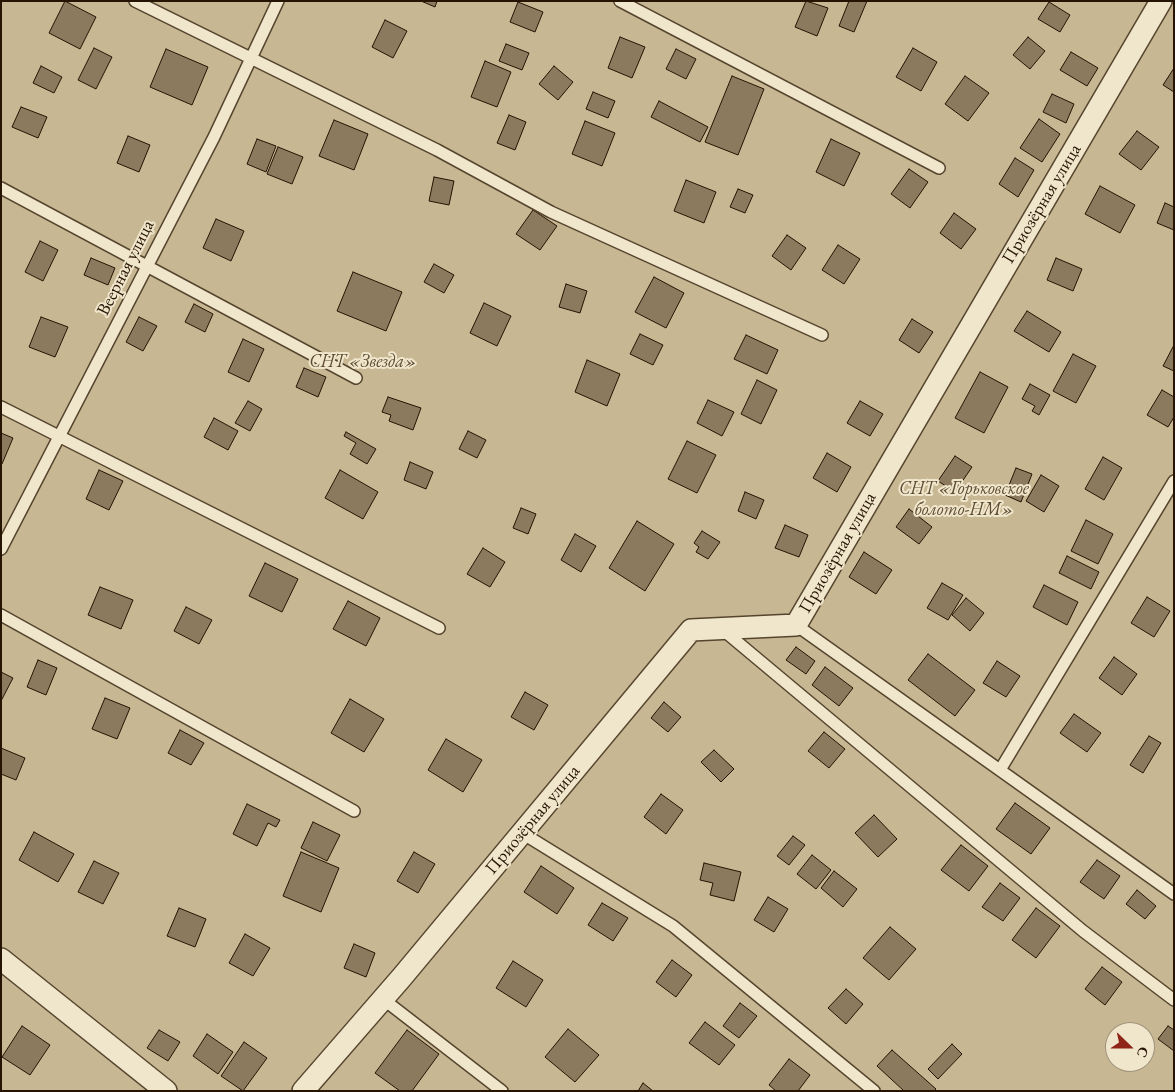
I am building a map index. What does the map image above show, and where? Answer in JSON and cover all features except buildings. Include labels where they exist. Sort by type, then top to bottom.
[{"type":"street","name":"Приозёрная улица","points":[[303,1091],[383,999],[691,630],[796,625],[1161,1]]},
{"type":"street","points":[[1,959],[166,1091]]},
{"type":"lane","points":[[136,1],[250,60],[437,150],[551,212],[822,335]]},
{"type":"lane","name":"Веерная улица","points":[[1,549],[214,136],[278,1]]},
{"type":"lane","points":[[620,1],[939,168]]},
{"type":"lane","points":[[1,188],[356,378]]},
{"type":"lane","points":[[1,407],[439,628]]},
{"type":"lane","points":[[1000,770],[1174,481]]},
{"type":"lane","points":[[1,615],[354,811]]},
{"type":"lane","points":[[796,625],[1174,894]]},
{"type":"lane","points":[[722,629],[1083,931],[1174,1000]]},
{"type":"lane","points":[[522,833],[673,926],[874,1091]]},
{"type":"lane","points":[[383,999],[502,1091]]},
{"type":"green space","name":"СНТ «Звезда»","points":[[1,1],[1174,1],[1174,1091],[1,1091]]},
{"type":"park label","name":"СНТ «Горьковское болото-НМ»","points":[[964,499]]}]
